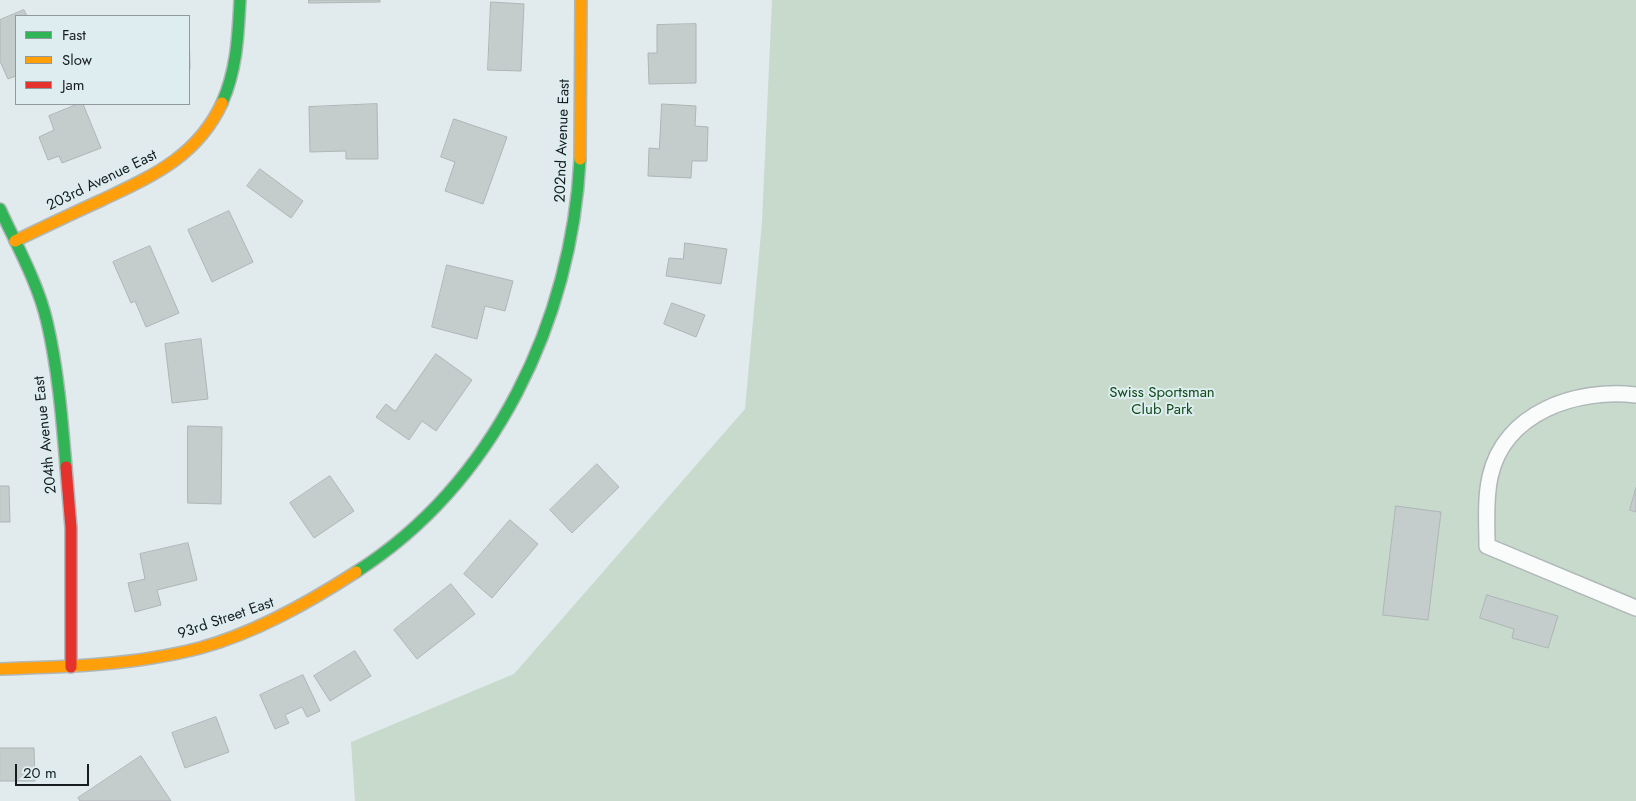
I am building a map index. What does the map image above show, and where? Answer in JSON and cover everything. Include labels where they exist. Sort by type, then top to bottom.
[{"type":"street","name":"203rd Avenue East","points":[[14,241],[158,173],[182,156],[202,135],[218,111],[230,85],[237,57],[240,0]]},
{"type":"street","name":"202nd Avenue East","points":[[386,554],[434,510],[486,446],[528,375],[547,329],[568,258],[576,218],[580,176],[581,0]]},
{"type":"street","name":"204th Avenue East","points":[[0,209],[36,285],[47,322],[61,412],[71,528],[71,667]]},
{"type":"street","name":"93rd Street East","points":[[0,669],[71,667],[190,650],[236,635],[287,614],[336,588],[386,554]]},
{"type":"lane","points":[[1636,395],[1611,392],[1558,403],[1532,416],[1507,437],[1490,476],[1487,509],[1487,546],[1636,608]]},
{"type":"green space","name":"Swiss Sportsman Club Park","points":[[772,0],[1636,0],[1636,801],[355,801],[351,742],[514,674],[745,409],[762,222]]},
{"type":"building","points":[[309,0],[380,0],[380,2],[309,3]]},
{"type":"building","points":[[491,2],[524,4],[521,71],[488,70]]},
{"type":"building","points":[[24,10],[26,15],[15,15],[15,76],[8,79],[0,61],[0,20]]},
{"type":"building","points":[[696,24],[696,83],[649,84],[648,53],[657,53],[657,25]]},
{"type":"building","points":[[377,104],[378,159],[346,159],[346,151],[310,152],[309,107]]},
{"type":"building","points":[[662,104],[696,106],[695,126],[708,127],[707,161],[692,161],[691,178],[648,176],[649,148],[659,149]]},
{"type":"building","points":[[76,105],[83,105],[101,148],[62,163],[59,156],[48,160],[39,137],[54,130],[49,116]]},
{"type":"building","points":[[454,119],[507,137],[483,204],[445,191],[455,162],[441,157]]},
{"type":"building","points":[[260,169],[303,201],[291,218],[247,186]]},
{"type":"building","points":[[229,211],[253,262],[212,282],[188,230]]},
{"type":"building","points":[[685,243],[727,249],[721,284],[666,276],[669,258],[683,259]]},
{"type":"building","points":[[150,246],[179,313],[146,327],[135,301],[131,303],[113,262]]},
{"type":"building","points":[[447,265],[513,281],[505,311],[485,306],[477,339],[432,327]]},
{"type":"building","points":[[672,303],[705,315],[696,337],[664,324]]},
{"type":"building","points":[[201,339],[208,399],[172,403],[165,344]]},
{"type":"building","points":[[436,354],[472,380],[436,431],[422,421],[409,440],[376,417],[386,404],[395,411]]},
{"type":"building","points":[[188,426],[222,427],[221,504],[188,503]]},
{"type":"building","points":[[597,464],[619,487],[572,533],[550,510]]},
{"type":"building","points":[[330,476],[354,511],[314,538],[290,503]]},
{"type":"building","points":[[0,486],[9,486],[10,522],[0,522]]},
{"type":"building","points":[[1636,488],[1636,512],[1630,510]]},
{"type":"building","points":[[1396,506],[1441,512],[1428,620],[1383,615]]},
{"type":"building","points":[[510,520],[538,544],[492,598],[464,574]]},
{"type":"building","points":[[188,543],[197,580],[157,590],[161,605],[135,612],[128,583],[145,579],[140,554]]},
{"type":"building","points":[[451,584],[475,614],[417,659],[394,630]]},
{"type":"building","points":[[1487,595],[1558,616],[1548,648],[1512,638],[1514,629],[1480,618]]},
{"type":"building","points":[[355,651],[371,676],[330,701],[314,676]]},
{"type":"building","points":[[303,675],[320,711],[307,717],[302,707],[285,715],[289,723],[275,729],[260,695]]},
{"type":"building","points":[[216,717],[229,752],[185,768],[172,733]]},
{"type":"building","points":[[0,748],[34,748],[35,781],[0,781]]},
{"type":"building","points":[[141,756],[171,801],[80,801],[78,798]]},
{"type":"traffic: fast","points":[[222,103],[234,65],[240,0]]},
{"type":"traffic: fast","points":[[356,572],[405,535],[449,493],[486,445],[517,392],[542,337],[561,279],[574,219],[580,159]]},
{"type":"traffic: fast","points":[[0,209],[33,279],[47,322],[57,376],[66,467]]},
{"type":"traffic: slow","points":[[580,159],[581,0]]},
{"type":"traffic: slow","points":[[15,241],[138,182],[171,163],[200,138],[212,122],[222,103]]},
{"type":"traffic: slow","points":[[0,669],[126,662],[200,648],[261,626],[319,595],[356,572]]},
{"type":"traffic: jam","points":[[66,467],[71,528],[71,667]]}]
